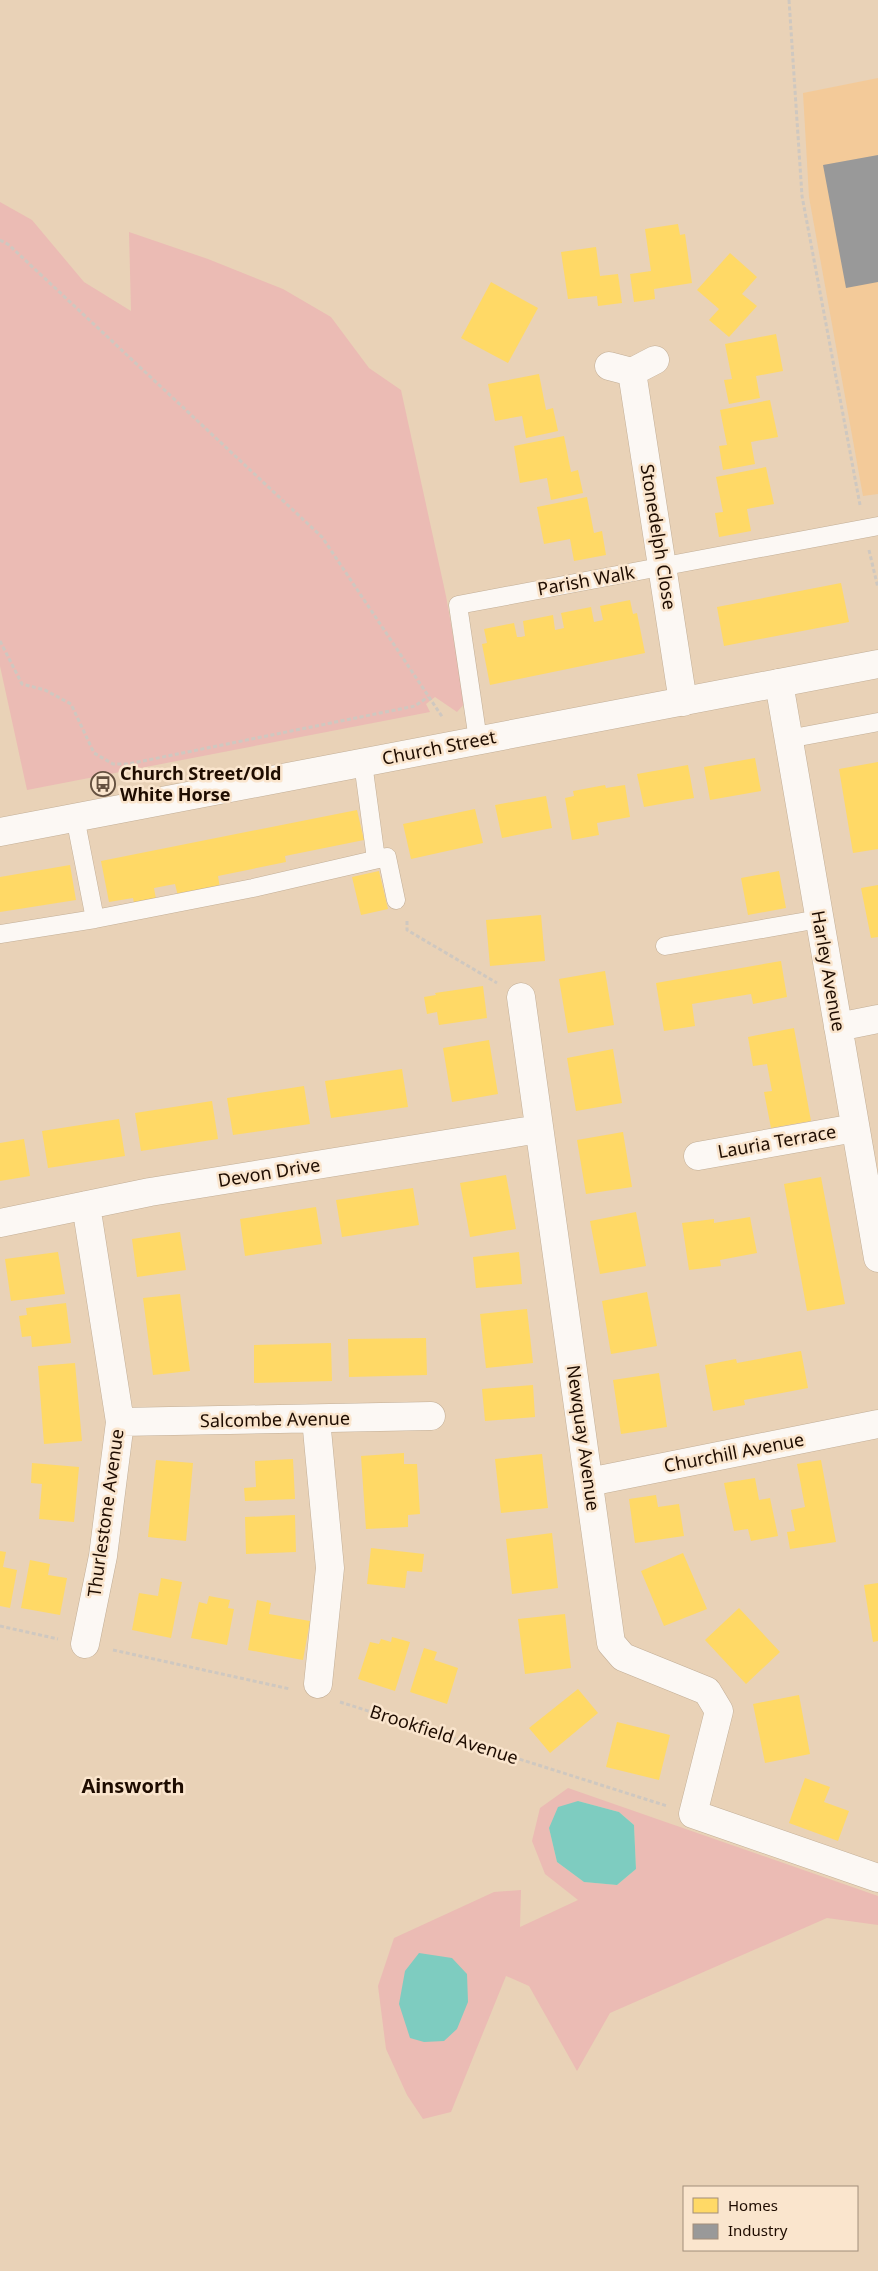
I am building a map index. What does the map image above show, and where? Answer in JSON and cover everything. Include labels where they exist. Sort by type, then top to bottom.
[{"type":"street","name":"Stonedelph Close","points":[[632,366],[683,702]]},
{"type":"street","name":"Church Street","points":[[0,832],[878,664]]},
{"type":"street","name":"Harley Avenue","points":[[779,683],[855,1128],[873,1194],[878,1258]]},
{"type":"street","name":"Newquay Avenue","points":[[521,997],[610,1644],[623,1656],[707,1691],[719,1711],[693,1814]]},
{"type":"street","points":[[838,1027],[878,1019]]},
{"type":"street","name":"Lauria Terrace","points":[[698,1156],[855,1128]]},
{"type":"street","name":"Devon Drive","points":[[0,1223],[150,1192],[539,1129]]},
{"type":"street","name":"Thurlestone Avenue","points":[[85,1644],[103,1556],[120,1422],[86,1204]]},
{"type":"street","name":"Salcombe Avenue","points":[[120,1422],[431,1417]]},
{"type":"street","points":[[316,1419],[330,1568],[317,1692]]},
{"type":"street","name":"Churchill Avenue","points":[[589,1482],[878,1424]]},
{"type":"street","points":[[693,1814],[878,1878]]},
{"type":"lane","name":"Parish Walk","points":[[478,740],[458,604],[871,528]]},
{"type":"lane","points":[[788,739],[878,722]]},
{"type":"lane","points":[[363,763],[376,859]]},
{"type":"lane","points":[[75,818],[95,919]]},
{"type":"lane","points":[[0,934],[95,919],[253,888],[387,857],[401,907]]},
{"type":"lane","points":[[664,946],[819,919]]},
{"type":"path","points":[[789,0],[802,196],[871,528],[878,588]]},
{"type":"path","points":[[0,240],[8,245],[322,537],[428,697],[416,706],[128,764],[113,764],[94,753],[71,704],[45,690],[22,684],[0,641]]},
{"type":"path","points":[[401,907],[407,930],[521,997]]},
{"type":"path","name":"Brookfield Avenue","points":[[0,1626],[317,1692],[693,1814]]},
{"type":"shaded area","points":[[878,78],[878,494],[863,496],[809,197],[803,93]]},
{"type":"shaded area","points":[[0,202],[32,220],[84,282],[131,311],[129,232],[208,259],[283,289],[331,317],[369,368],[401,390],[446,596],[465,703],[457,712],[435,697],[426,704],[430,712],[27,790],[0,666]]},
{"type":"shaded area","points":[[568,1788],[878,1896],[878,1925],[827,1918],[610,2013],[577,2071],[529,1986],[506,1976],[451,2112],[423,2119],[407,2095],[386,2049],[378,1986],[394,1938],[494,1892],[521,1890],[520,1927],[578,1900],[545,1874],[532,1841],[540,1808]],"holes":[[[578,1801],[619,1812],[634,1825],[636,1869],[617,1885],[584,1882],[557,1862],[549,1828]]]},
{"type":"water","points":[[578,1801],[619,1812],[634,1825],[636,1869],[617,1885],[584,1882],[557,1862],[549,1828],[558,1807]]},
{"type":"water","points":[[419,1953],[452,1958],[467,1974],[468,2002],[457,2029],[444,2041],[424,2042],[410,2038],[399,2004],[405,1971]]},
{"type":"building: Homes","points":[[678,224],[680,235],[685,234],[692,283],[654,289],[655,299],[634,302],[630,274],[651,271],[645,229]]},
{"type":"building: Homes","points":[[596,247],[600,276],[618,274],[622,303],[598,306],[597,296],[568,299],[561,252]]},
{"type":"building: Homes","points":[[730,253],[757,277],[742,294],[757,306],[729,337],[709,320],[719,309],[697,290]]},
{"type":"building: Homes","points":[[491,282],[538,308],[508,363],[461,338]]},
{"type":"building: Homes","points":[[776,334],[783,371],[756,376],[760,398],[729,404],[724,380],[732,379],[725,344]]},
{"type":"building: Homes","points":[[539,374],[546,410],[553,408],[558,431],[526,438],[522,416],[495,421],[488,384]]},
{"type":"building: Homes","points":[[770,400],[778,437],[751,442],[755,464],[723,470],[719,446],[727,445],[720,410]]},
{"type":"building: Homes","points":[[564,436],[571,472],[578,470],[583,493],[551,500],[547,478],[520,483],[514,446]]},
{"type":"building: Homes","points":[[766,467],[774,504],[747,509],[751,531],[719,537],[715,513],[723,512],[716,477]]},
{"type":"building: Homes","points":[[587,497],[594,533],[602,531],[606,555],[574,561],[570,539],[544,544],[537,507]]},
{"type":"building: Homes","points":[[841,583],[849,622],[724,646],[717,607]]},
{"type":"building: Homes","points":[[630,600],[633,614],[637,613],[645,653],[490,685],[482,644],[487,643],[484,629],[514,623],[517,637],[521,637],[525,636],[523,621],[553,615],[555,630],[564,628],[561,613],[591,607],[594,622],[603,620],[600,606]]},
{"type":"building: Homes","points":[[755,758],[761,791],[710,800],[704,767]]},
{"type":"building: Homes","points":[[878,762],[878,849],[853,853],[839,769]]},
{"type":"building: Homes","points":[[688,765],[694,798],[644,807],[637,774]]},
{"type":"building: Homes","points":[[605,785],[606,788],[625,785],[630,817],[597,823],[599,835],[572,840],[565,798],[574,796],[573,791]]},
{"type":"building: Homes","points":[[546,796],[552,828],[502,838],[495,805]]},
{"type":"building: Homes","points":[[475,809],[483,843],[411,859],[403,824]]},
{"type":"building: Homes","points":[[357,810],[364,840],[285,856],[286,862],[218,876],[220,888],[178,896],[175,884],[154,888],[156,899],[134,903],[133,898],[109,902],[101,861]]},
{"type":"building: Homes","points":[[70,865],[76,900],[0,912],[0,877]]},
{"type":"building: Homes","points":[[379,871],[388,909],[361,915],[352,877]]},
{"type":"building: Homes","points":[[779,871],[786,908],[748,915],[741,878]]},
{"type":"building: Homes","points":[[878,885],[878,937],[871,938],[861,888]]},
{"type":"building: Homes","points":[[541,915],[545,961],[490,966],[486,920]]},
{"type":"building: Homes","points":[[781,961],[787,997],[753,1004],[751,994],[692,1004],[695,1026],[664,1031],[656,983]]},
{"type":"building: Homes","points":[[605,971],[614,1025],[568,1033],[559,979]]},
{"type":"building: Homes","points":[[483,986],[487,1018],[439,1025],[437,1012],[427,1014],[424,997],[436,995],[435,993]]},
{"type":"building: Homes","points":[[794,1028],[811,1121],[771,1128],[764,1092],[772,1091],[767,1064],[753,1066],[748,1037]]},
{"type":"building: Homes","points":[[489,1040],[498,1094],[452,1102],[443,1048]]},
{"type":"building: Homes","points":[[613,1049],[622,1103],[576,1111],[567,1058]]},
{"type":"building: Homes","points":[[402,1069],[408,1107],[331,1118],[325,1081]]},
{"type":"building: Homes","points":[[304,1086],[310,1124],[233,1135],[227,1098]]},
{"type":"building: Homes","points":[[212,1101],[218,1139],[141,1151],[135,1113]]},
{"type":"building: Homes","points":[[119,1119],[125,1156],[48,1168],[42,1131]]},
{"type":"building: Homes","points":[[623,1132],[632,1187],[586,1194],[577,1140]]},
{"type":"building: Homes","points":[[24,1139],[30,1176],[0,1181],[0,1143]]},
{"type":"building: Homes","points":[[506,1175],[516,1229],[470,1237],[460,1183]]},
{"type":"building: Homes","points":[[821,1177],[845,1304],[807,1311],[784,1184]]},
{"type":"building: Homes","points":[[413,1188],[419,1225],[342,1237],[336,1200]]},
{"type":"building: Homes","points":[[316,1207],[322,1244],[245,1256],[240,1219]]},
{"type":"building: Homes","points":[[636,1212],[646,1266],[600,1274],[590,1221]]},
{"type":"building: Homes","points":[[750,1217],[757,1253],[720,1260],[721,1266],[689,1270],[682,1223],[714,1219],[714,1223]]},
{"type":"building: Homes","points":[[180,1232],[186,1270],[137,1277],[132,1239]]},
{"type":"building: Homes","points":[[58,1252],[65,1294],[11,1301],[5,1259]]},
{"type":"building: Homes","points":[[519,1252],[522,1284],[476,1288],[473,1257]]},
{"type":"building: Homes","points":[[647,1292],[657,1346],[611,1354],[602,1301]]},
{"type":"building: Homes","points":[[180,1294],[190,1371],[153,1375],[143,1298]]},
{"type":"building: Homes","points":[[66,1303],[71,1343],[32,1347],[31,1336],[22,1337],[19,1316],[27,1315],[26,1308]]},
{"type":"building: Homes","points":[[527,1309],[533,1363],[486,1368],[480,1314]]},
{"type":"building: Homes","points":[[426,1338],[427,1375],[349,1377],[348,1339]]},
{"type":"building: Homes","points":[[331,1343],[332,1381],[254,1383],[254,1345]]},
{"type":"building: Homes","points":[[801,1351],[808,1388],[744,1400],[745,1405],[713,1411],[705,1365],[736,1359],[737,1363]]},
{"type":"building: Homes","points":[[75,1363],[82,1441],[44,1444],[38,1366]]},
{"type":"building: Homes","points":[[659,1373],[667,1427],[621,1434],[613,1380]]},
{"type":"building: Homes","points":[[533,1385],[535,1417],[485,1421],[482,1389]]},
{"type":"building: Homes","points":[[404,1453],[404,1464],[417,1464],[420,1514],[408,1515],[408,1527],[366,1529],[361,1456]]},
{"type":"building: Homes","points":[[542,1454],[548,1508],[501,1513],[495,1459]]},
{"type":"building: Homes","points":[[293,1459],[295,1499],[245,1501],[244,1488],[256,1487],[255,1461]]},
{"type":"building: Homes","points":[[156,1460],[193,1463],[186,1541],[148,1537]]},
{"type":"building: Homes","points":[[821,1460],[836,1542],[790,1549],[787,1532],[795,1531],[791,1510],[805,1507],[797,1464]]},
{"type":"building: Homes","points":[[32,1463],[79,1467],[74,1522],[39,1519],[42,1484],[31,1483]]},
{"type":"building: Homes","points":[[755,1478],[759,1500],[770,1498],[778,1536],[751,1541],[748,1529],[734,1531],[724,1483]]},
{"type":"building: Homes","points":[[656,1495],[658,1507],[679,1504],[684,1536],[635,1543],[629,1499]]},
{"type":"building: Homes","points":[[295,1515],[296,1552],[246,1554],[245,1517]]},
{"type":"building: Homes","points":[[552,1533],[558,1588],[512,1594],[506,1539]]},
{"type":"building: Homes","points":[[371,1548],[424,1554],[422,1572],[407,1571],[405,1588],[367,1584]]},
{"type":"building: Homes","points":[[0,1551],[6,1552],[3,1567],[17,1570],[10,1608],[0,1606]]},
{"type":"building: Homes","points":[[683,1553],[707,1609],[664,1626],[641,1571]]},
{"type":"building: Homes","points":[[30,1560],[50,1564],[48,1575],[67,1578],[60,1615],[21,1608]]},
{"type":"building: Homes","points":[[161,1578],[182,1582],[171,1638],[132,1630],[139,1593],[158,1596]]},
{"type":"building: Homes","points":[[878,1583],[878,1641],[873,1642],[864,1585]]},
{"type":"building: Homes","points":[[209,1596],[230,1600],[228,1608],[234,1609],[227,1645],[191,1638],[199,1602],[207,1604]]},
{"type":"building: Homes","points":[[257,1600],[271,1603],[269,1614],[310,1621],[303,1660],[248,1650]]},
{"type":"building: Homes","points":[[739,1608],[780,1652],[746,1684],[705,1640]]},
{"type":"building: Homes","points":[[565,1614],[571,1668],[525,1674],[518,1619]]},
{"type":"building: Homes","points":[[392,1637],[410,1642],[395,1691],[358,1679],[370,1642],[379,1644],[381,1639],[391,1642]]},
{"type":"building: Homes","points":[[424,1648],[437,1652],[434,1660],[458,1668],[447,1704],[410,1692]]},
{"type":"building: Homes","points":[[578,1689],[598,1713],[550,1753],[529,1728]]},
{"type":"building: Homes","points":[[799,1695],[810,1754],[765,1763],[753,1704]]},
{"type":"building: Homes","points":[[617,1722],[670,1735],[659,1780],[606,1767]]},
{"type":"building: Homes","points":[[805,1778],[830,1787],[824,1802],[849,1811],[838,1841],[789,1823]]},
{"type":"building: Industry","points":[[878,155],[878,282],[846,288],[823,165]]},
{"type":"place","name":"Church Street/Old White Horse","points":[[103,784]]},
{"type":"district","name":"Ainsworth","points":[[133,1786]]}]
